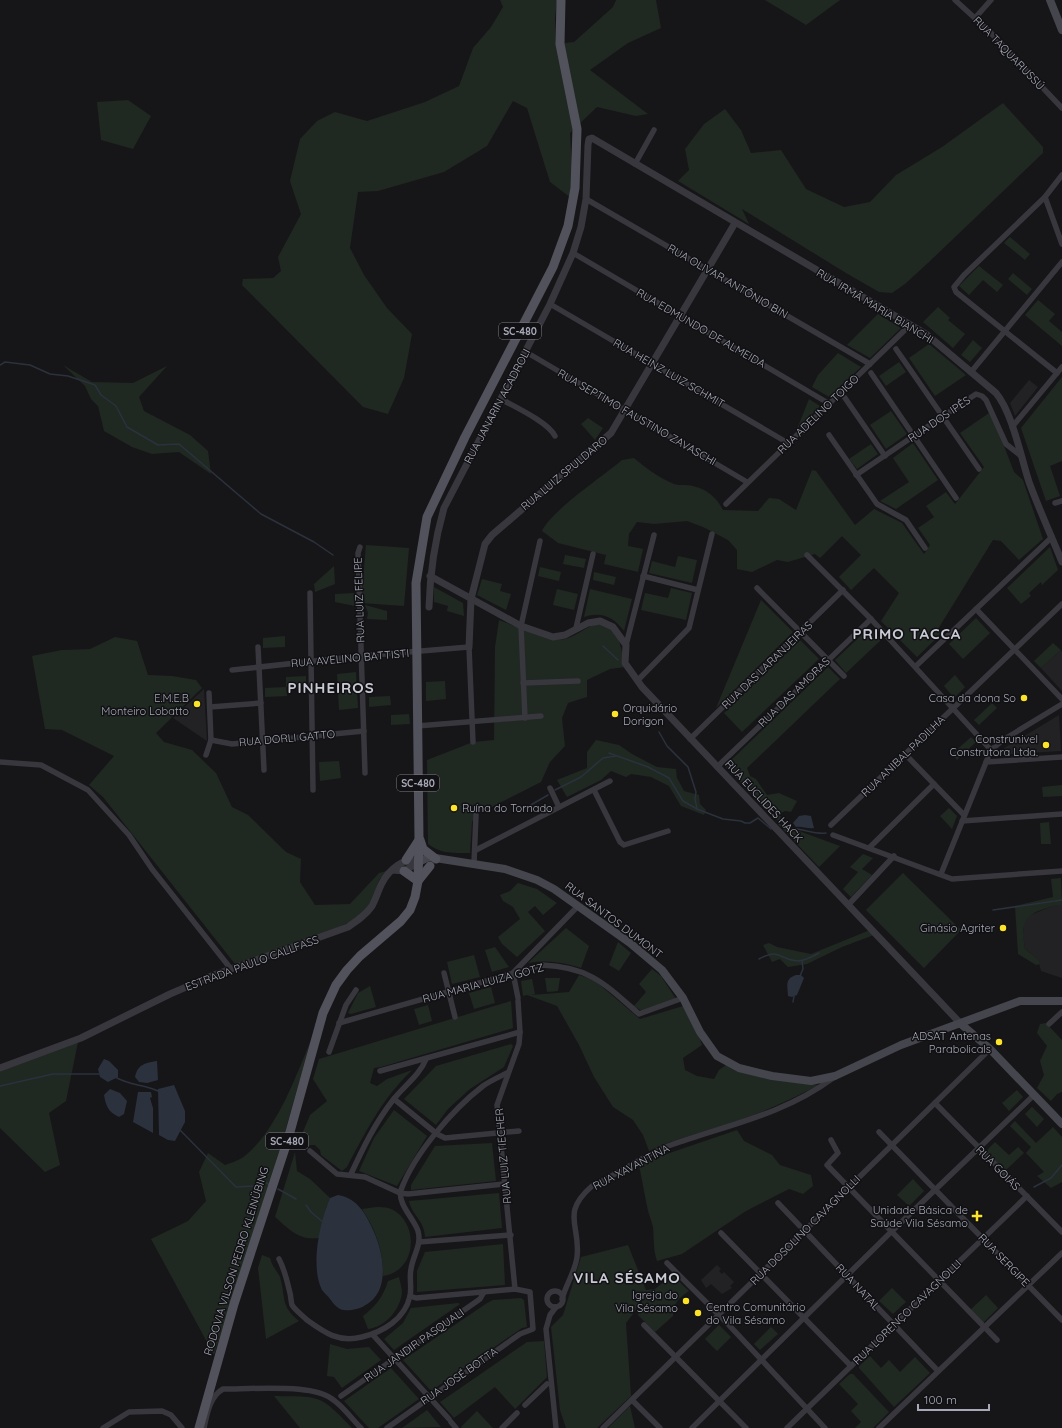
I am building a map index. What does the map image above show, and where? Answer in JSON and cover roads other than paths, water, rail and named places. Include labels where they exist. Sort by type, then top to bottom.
[{"type":"main road","name":"RODOVIA VILSON PEDRO KLEINÜBING","points":[[199,1428],[234,1304],[288,1138],[323,1013],[336,985],[347,970],[360,956],[401,921],[410,910],[415,897],[419,862],[416,582],[427,517],[465,436],[553,267],[569,219],[575,188],[577,129],[560,44],[559,19],[561,0]]},
{"type":"main road","points":[[1050,0],[1062,30]]},
{"type":"main road","points":[[406,860],[419,839]]},
{"type":"main road","points":[[404,871],[418,881],[433,862],[423,849],[419,839]]},
{"type":"main road","name":"RUA SANTOS DUMONT","points":[[419,862],[429,858],[433,862],[474,863],[505,869],[537,880],[578,906],[649,958],[673,982],[683,998],[707,1045],[717,1056],[727,1063],[754,1072],[789,1080],[810,1081],[835,1076],[901,1046],[1020,1001],[1062,1002]]},
{"type":"main road","name":"RUA EUCLIDES HACK","points":[[961,1024],[990,1049],[1062,1124]]},
{"type":"street","name":"RUA TAQUARUSSÚ","points":[[955,0],[975,18],[1062,108]]},
{"type":"street","points":[[975,18],[991,0]]},
{"type":"street","points":[[635,164],[654,130]]},
{"type":"street","name":"RUA IRMÃ MARIA BIANCHI","points":[[590,138],[926,334],[1000,398],[1062,562]]},
{"type":"street","name":"RUA JANARIN ACADROLI","points":[[429,607],[430,576],[434,542],[444,508],[526,352],[573,253],[581,227],[586,199],[588,145],[590,138]]},
{"type":"street","points":[[1057,373],[956,292],[954,287],[964,274],[1045,197],[1062,176]]},
{"type":"street","points":[[1045,197],[1062,244]]},
{"type":"street","name":"RUA OLIVAR ANTÔNIO BIN","points":[[586,199],[870,364]]},
{"type":"street","name":"RUA LUIZ SPULDARO","points":[[473,742],[469,647],[471,599],[485,544],[492,535],[611,433],[626,410],[735,223]]},
{"type":"street","name":"RUA EDMUNDO DE ALMEIDA","points":[[573,253],[828,403]]},
{"type":"street","points":[[971,372],[1062,262]]},
{"type":"street","name":"RUA HEINZ LUIZ SCHMIT","points":[[550,304],[788,443]]},
{"type":"street","name":"RUA ADELINO TOIGO","points":[[726,504],[828,403],[910,325]]},
{"type":"street","points":[[896,349],[978,469]]},
{"type":"street","name":"RUA SEPTIMO FAUSTINO ZAVASCHI","points":[[526,352],[747,482]]},
{"type":"street","points":[[1012,427],[1062,367]]},
{"type":"street","points":[[871,373],[956,498]]},
{"type":"street","name":"RUA DOS IPÊS","points":[[856,475],[976,394],[982,396],[991,407],[1006,444],[1021,456]]},
{"type":"street","points":[[845,398],[885,456]]},
{"type":"street","points":[[501,399],[545,425],[552,430],[555,436]]},
{"type":"street","points":[[829,435],[877,504],[906,520],[925,548]]},
{"type":"street","points":[[1055,503],[1062,501]]},
{"type":"street","points":[[638,680],[689,628],[712,534]]},
{"type":"street","points":[[626,645],[654,535]]},
{"type":"street","points":[[916,666],[1052,537]]},
{"type":"street","points":[[525,718],[521,626],[540,540]]},
{"type":"street","name":"RUA LUIZ FELIPE","points":[[360,547],[358,553],[365,773]]},
{"type":"street","points":[[576,628],[593,554]]},
{"type":"street","points":[[807,555],[916,666],[991,750]]},
{"type":"street","points":[[430,576],[521,626],[553,637],[565,635],[576,628],[594,622],[606,623],[618,631],[626,645]]},
{"type":"street","points":[[643,576],[698,590]]},
{"type":"street","points":[[757,588],[844,676]]},
{"type":"street","name":"RUA DAS LARANJEIRAS","points":[[690,739],[843,590]]},
{"type":"street","points":[[310,593],[313,790]]},
{"type":"street","name":"RUA ANIBAL PADILHA","points":[[831,825],[1062,604]]},
{"type":"street","points":[[976,609],[1062,699]]},
{"type":"street","name":"RUA DAS AMORAS","points":[[717,767],[871,619]]},
{"type":"street","name":"RUA EUCLIDES HACK","points":[[626,645],[625,663],[645,690],[961,1024]]},
{"type":"street","points":[[258,647],[261,741],[264,770]]},
{"type":"street","name":"RUA AVELINO BATTISTI","points":[[232,670],[361,656],[469,647]]},
{"type":"street","points":[[524,683],[578,681]]},
{"type":"street","points":[[206,755],[211,740],[209,693]]},
{"type":"street","points":[[210,707],[260,703]]},
{"type":"street","points":[[940,874],[991,750],[1004,740],[1062,704]]},
{"type":"street","points":[[417,726],[541,716]]},
{"type":"street","name":"RUA DORLI GATTO","points":[[211,740],[232,744],[364,731]]},
{"type":"street","points":[[905,754],[934,784],[963,818]]},
{"type":"street","points":[[986,762],[1062,757]]},
{"type":"street","points":[[0,762],[23,762],[41,765],[88,790],[129,835],[152,869],[231,969]]},
{"type":"street","points":[[476,850],[610,781]]},
{"type":"street","points":[[869,848],[934,784]]},
{"type":"street","points":[[550,788],[559,807]]},
{"type":"street","points":[[594,790],[620,842],[624,845],[668,831]]},
{"type":"street","points":[[963,818],[1062,814]]},
{"type":"street","points":[[474,863],[476,850],[476,815]]},
{"type":"street","points":[[833,835],[952,878],[1062,871]]},
{"type":"street","points":[[849,904],[894,856]]},
{"type":"street","points":[[406,860],[419,862]]},
{"type":"street","name":"ESTRADA PAULO CALLFASS","points":[[0,1068],[81,1038],[170,994],[231,969],[328,934],[358,921],[372,906],[382,883],[393,870],[406,860]]},
{"type":"street","points":[[393,870],[404,871],[419,862]]},
{"type":"street","points":[[513,973],[578,906]]},
{"type":"street","name":"RUA MARIA LUIZA GOTZ","points":[[338,1023],[542,965],[565,966],[594,977],[607,986],[639,1014],[683,998]]},
{"type":"street","points":[[444,973],[455,1017]]},
{"type":"street","name":"RUA LUIZ TIECHER","points":[[513,973],[518,1000],[520,1032],[519,1044],[507,1073],[497,1105],[504,1184],[511,1235],[515,1290]]},
{"type":"street","points":[[329,1052],[346,1004],[356,990]]},
{"type":"street","points":[[1049,1024],[1062,1012]]},
{"type":"street","points":[[380,1071],[520,1032]]},
{"type":"street","name":"RUA DOSOLINO CAVAGNOLLI","points":[[603,1428],[990,1049]]},
{"type":"street","points":[[351,1174],[368,1137],[394,1099],[423,1066],[426,1059]]},
{"type":"street","points":[[279,1259],[284,1268],[292,1304],[298,1312],[326,1334],[340,1338],[359,1338],[373,1335],[391,1325],[403,1312],[410,1296],[410,1271],[420,1242],[416,1226],[402,1203],[400,1192],[405,1180],[420,1155],[456,1111],[484,1086],[507,1073]]},
{"type":"street","name":"RUA XAVANTINA","points":[[562,1298],[565,1287],[573,1273],[577,1256],[573,1220],[575,1207],[582,1195],[592,1186],[670,1145],[779,1110],[813,1093],[835,1076]]},
{"type":"street","points":[[692,1428],[891,1232],[1034,1095]]},
{"type":"street","points":[[394,1099],[437,1134],[445,1138],[519,1131]]},
{"type":"street","name":"RUA GOIÁS","points":[[935,1103],[1062,1232]]},
{"type":"street","name":"RUA SERGIPE","points":[[879,1132],[1062,1320]]},
{"type":"street","points":[[831,1140],[838,1153],[827,1165],[997,1340]]},
{"type":"street","points":[[310,1151],[338,1174],[351,1174],[365,1177],[408,1194],[504,1184]]},
{"type":"street","name":"RUA LORENÇO CAVAGNOLLI","points":[[787,1428],[1027,1196]]},
{"type":"street","name":"RUA NATAL","points":[[778,1203],[938,1371]]},
{"type":"street","points":[[721,1233],[762,1273],[851,1366]]},
{"type":"street","points":[[420,1242],[511,1235]]},
{"type":"street","points":[[879,1428],[1062,1254]]},
{"type":"street","points":[[667,1263],[720,1315],[825,1428]]},
{"type":"street","points":[[550,1315],[547,1300],[548,1295],[565,1287]]},
{"type":"street","points":[[410,1296],[416,1298],[515,1290]]},
{"type":"street","name":"RUA JOSÉ BOTTA","points":[[387,1428],[520,1334],[533,1329],[530,1292],[515,1290]]},
{"type":"street","name":"RUA JANDIR PASQUALI","points":[[341,1396],[480,1299],[484,1292]]},
{"type":"street","points":[[555,1292],[560,1294],[562,1298],[560,1305],[556,1307],[550,1315],[546,1329],[556,1428]]},
{"type":"street","points":[[548,1304],[556,1307]]},
{"type":"street","points":[[644,1325],[746,1428]]},
{"type":"street","points":[[373,1335],[456,1428]]},
{"type":"street","points":[[525,1405],[547,1384]]},
{"type":"street","points":[[204,1428],[212,1398],[217,1392],[223,1389],[270,1388],[315,1391],[325,1395],[334,1400],[361,1428]]},
{"type":"street","points":[[632,1400],[660,1428]]},
{"type":"street","points":[[103,1428],[129,1412],[162,1411],[171,1415],[182,1428]]},
{"type":"street","points":[[502,1428],[517,1413]]},
{"type":"water","points":[[799,816],[811,816],[814,828],[796,827],[793,823]]},
{"type":"water","points":[[796,975],[801,975],[804,978],[797,995],[792,997],[788,996],[788,981]]},
{"type":"water","points":[[104,1059],[109,1061],[118,1070],[118,1077],[108,1082],[100,1077],[98,1069]]},
{"type":"water","points":[[157,1061],[158,1080],[147,1083],[139,1082],[135,1077],[138,1069],[143,1065]]},
{"type":"water","points":[[174,1085],[185,1111],[185,1122],[175,1141],[168,1140],[159,1135],[158,1089]]},
{"type":"water","points":[[110,1089],[120,1093],[127,1101],[124,1114],[119,1117],[110,1111],[106,1102],[104,1095]]},
{"type":"water","points":[[138,1092],[151,1092],[152,1097],[150,1098],[153,1108],[153,1133],[133,1122]]},
{"type":"water","points":[[338,1195],[351,1200],[365,1214],[378,1241],[382,1262],[382,1282],[373,1300],[360,1308],[352,1310],[342,1310],[338,1308],[322,1290],[318,1280],[317,1257],[320,1231],[330,1198]]},
{"type":"waterway","points":[[0,365],[5,362],[30,365],[50,374],[68,376],[95,385],[101,395],[116,406],[127,427],[158,445],[179,444],[261,514],[314,542],[333,555]]},
{"type":"waterway","points":[[603,646],[618,660]]},
{"type":"waterway","points":[[659,732],[667,746],[688,767],[696,792],[695,799],[697,809]]},
{"type":"waterway","points":[[609,753],[648,767],[669,778],[683,801],[697,809],[723,819],[741,821],[745,823],[750,823],[758,818],[771,829]]},
{"type":"waterway","points":[[555,790],[581,777],[603,758],[616,756]]},
{"type":"waterway","points":[[529,806],[548,795]]},
{"type":"waterway","points":[[788,829],[826,833]]},
{"type":"waterway","points":[[993,910],[1062,900]]},
{"type":"waterway","points":[[759,959],[776,954],[787,959],[801,961],[819,953]]},
{"type":"waterway","points":[[800,976],[803,969],[802,960]]},
{"type":"waterway","points":[[793,1002],[794,996]]},
{"type":"waterway","points":[[0,1086],[53,1074],[100,1074]]},
{"type":"waterway","points":[[115,1077],[126,1082],[158,1091]]},
{"type":"waterway","points":[[179,1129],[236,1187],[253,1186],[265,1182],[270,1185]]},
{"type":"waterway","points":[[1034,1187],[1051,1178],[1062,1165]]},
{"type":"waterway","points":[[278,1189],[296,1199]]},
{"type":"waterway","points":[[306,1205],[311,1212],[324,1223]]},
{"type":"place","name":"Casa da dona So","points":[[1024,698]]},
{"type":"place","name":"E.M.E.B Monteiro Lobatto","points":[[197,704]]},
{"type":"place","name":"Orquidário Dorigon","points":[[615,714]]},
{"type":"place","name":"Construnivel Construtora Ltda.","points":[[1046,745]]},
{"type":"place","name":"Ruína do Tornado","points":[[454,808]]},
{"type":"place","name":"Ginásio Agriter","points":[[1003,928]]},
{"type":"place","name":"ADSAT Antenas Parabolicals","points":[[999,1042]]},
{"type":"place","name":"Unidade Básica de Saúde Vila Sésamo","points":[[977,1216]]},
{"type":"place","name":"Igreja do Vila Sésamo","points":[[686,1301]]},
{"type":"place","name":"Centro Comunitário do Vila Sésamo","points":[[698,1313]]},
{"type":"district","name":"PRIMO TACCA","points":[[907,634]]},
{"type":"district","name":"PINHEIROS","points":[[331,688]]},
{"type":"district","name":"VILA SÉSAMO","points":[[627,1278]]}]
